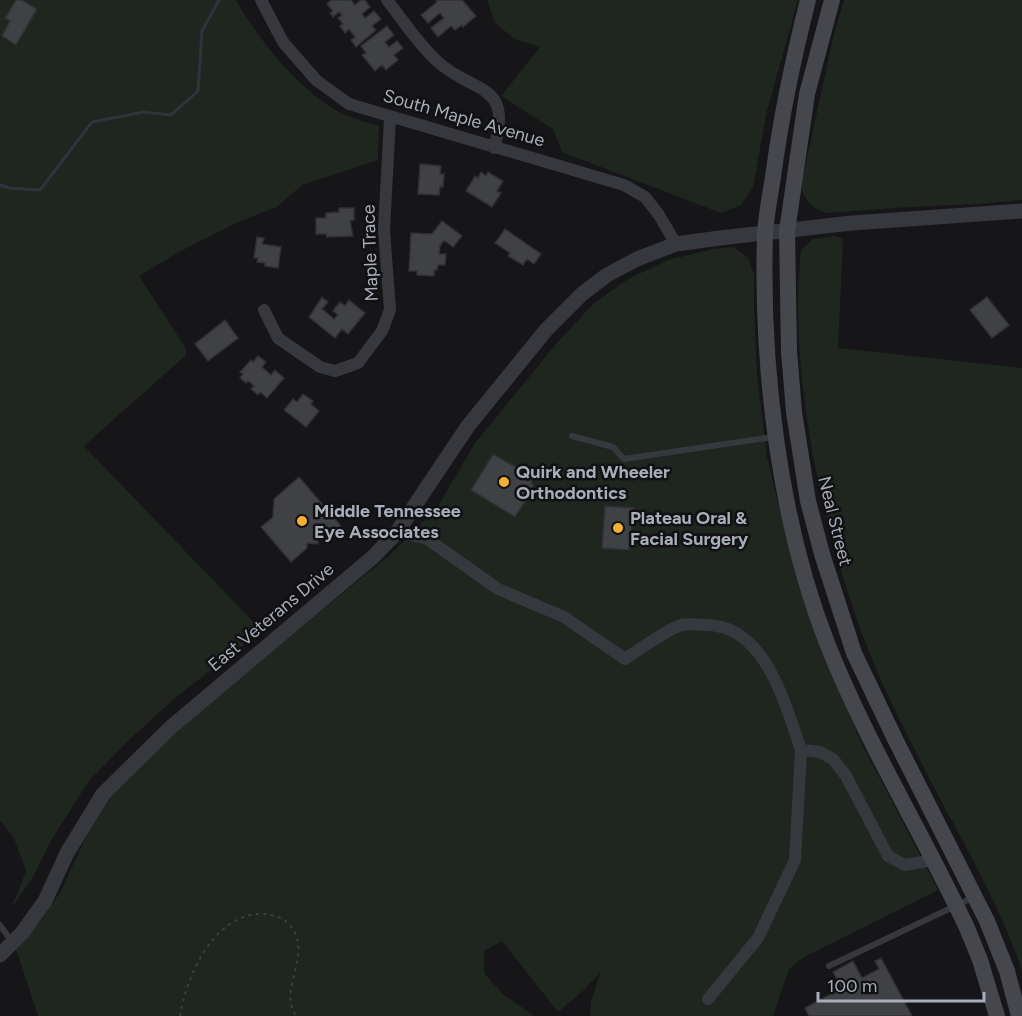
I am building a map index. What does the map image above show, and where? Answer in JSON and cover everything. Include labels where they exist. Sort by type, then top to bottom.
[{"type":"main road","points":[[808,0],[784,100],[765,233],[766,332],[771,403],[791,518],[806,581],[826,641],[866,731],[956,905],[980,960],[997,1016]]},
{"type":"main road","name":"Neal Street","points":[[832,0],[807,94],[787,231],[789,351],[794,412],[808,501],[822,554],[868,685],[975,896],[1007,971],[1019,1016]]},
{"type":"street","name":"South Maple Avenue","points":[[261,0],[283,42],[316,80],[349,104],[390,118],[624,185],[645,197],[660,215],[676,244]]},
{"type":"street","points":[[387,0],[437,61],[450,71],[484,88],[494,99],[500,114],[500,128],[494,148]]},
{"type":"street","name":"Maple Trace","points":[[264,310],[278,338],[320,367],[335,371],[358,363],[382,331],[390,310],[384,230],[390,118]]},
{"type":"street","points":[[765,233],[852,223],[1022,211]]},
{"type":"street","name":"East Veterans Drive","points":[[0,955],[22,933],[45,901],[68,853],[103,794],[170,728],[373,557],[397,532],[468,426],[546,330],[582,294],[607,275],[637,259],[676,244],[765,233]]},
{"type":"street","points":[[397,532],[426,538],[498,589],[564,617],[626,659],[681,625],[711,624],[737,632],[760,653],[783,700],[801,750],[795,860],[758,938],[708,999]]},
{"type":"street","points":[[801,750],[820,752],[833,759],[846,776],[888,856],[905,865],[933,860]]},
{"type":"lane","points":[[572,436],[613,447],[624,459],[776,437]]},
{"type":"lane","points":[[829,966],[975,896]]},
{"type":"lane","points":[[0,926],[13,942]]},
{"type":"path","points":[[180,1016],[190,976],[205,949],[227,927],[250,915],[270,914],[287,922],[297,934],[299,948],[291,998],[292,1010],[296,1016]]},
{"type":"shaded area","points":[[0,0],[236,0],[270,50],[299,82],[331,107],[348,116],[379,126],[378,160],[302,185],[277,207],[238,222],[177,253],[139,276],[185,347],[186,355],[84,446],[262,631],[176,697],[88,782],[52,839],[32,879],[12,907],[26,871],[14,838],[0,820]]},
{"type":"shaded area","points":[[487,0],[798,0],[766,115],[753,188],[741,205],[721,213],[562,152],[553,129],[501,96],[540,47],[515,39],[495,23]]},
{"type":"shaded area","points":[[844,0],[1022,0],[1022,200],[828,213],[810,204],[801,185],[834,34]]},
{"type":"shaded area","points":[[835,236],[843,239],[838,348],[1022,368],[1022,972],[1009,936],[984,882],[882,682],[848,592],[821,496],[804,395],[799,345],[798,296],[801,250],[813,239]]},
{"type":"shaded area","points":[[733,247],[748,258],[754,274],[757,374],[767,457],[793,563],[816,635],[860,740],[938,890],[804,957],[789,969],[773,1016],[590,1016],[591,1001],[601,971],[583,991],[558,1012],[502,941],[484,951],[484,973],[503,994],[534,1016],[38,1016],[16,949],[40,922],[61,891],[95,817],[116,790],[215,698],[392,553],[437,508],[475,443],[556,344],[594,303],[628,279],[668,260],[713,249]]},
{"type":"building","points":[[16,0],[22,0],[37,9],[16,45],[2,36],[10,21],[5,18]]},
{"type":"building","points":[[331,0],[351,0],[355,5],[365,0],[370,7],[362,14],[365,18],[374,11],[381,19],[372,26],[376,30],[356,47],[351,40],[355,37],[349,29],[345,33],[340,26],[343,24],[338,18],[342,15],[339,12],[333,17],[330,13],[333,11],[327,4]]},
{"type":"building","points":[[436,0],[462,0],[476,16],[463,27],[462,25],[455,30],[451,26],[438,37],[431,28],[444,18],[440,13],[428,23],[421,15],[437,2]]},
{"type":"building","points":[[387,26],[394,35],[385,42],[389,47],[397,41],[403,48],[394,55],[398,60],[386,70],[382,65],[375,71],[362,55],[366,53],[361,46]]},
{"type":"building","points":[[420,164],[441,166],[440,174],[444,174],[443,187],[440,186],[439,195],[418,194]]},
{"type":"building","points":[[481,172],[486,176],[488,172],[503,181],[497,191],[501,193],[492,207],[466,191],[475,176],[478,178]]},
{"type":"building","points":[[339,208],[354,208],[354,220],[350,221],[353,236],[327,237],[326,234],[316,234],[316,218],[326,218],[326,213],[339,212]]},
{"type":"building","points":[[442,221],[462,236],[453,247],[444,240],[440,246],[439,254],[446,254],[445,265],[438,265],[437,270],[434,270],[434,276],[417,275],[417,271],[409,271],[411,233],[432,234]]},
{"type":"building","points":[[505,229],[541,254],[534,264],[527,259],[523,265],[508,256],[510,253],[495,243]]},
{"type":"building","points":[[257,237],[264,238],[262,244],[281,247],[278,268],[265,266],[265,263],[257,262],[258,258],[254,258]]},
{"type":"building","points":[[322,297],[328,302],[322,309],[334,319],[338,315],[333,311],[340,302],[345,306],[349,300],[365,313],[348,334],[342,329],[335,338],[309,317]]},
{"type":"building","points":[[987,297],[1009,325],[992,338],[970,310]]},
{"type":"building","points":[[225,320],[238,338],[208,361],[195,344]]},
{"type":"building","points":[[258,356],[266,362],[262,367],[271,375],[275,370],[284,378],[267,398],[260,392],[258,395],[251,389],[254,386],[240,378],[243,374],[240,372]]},
{"type":"building","points":[[303,394],[313,401],[311,404],[319,411],[306,427],[284,410],[293,399],[297,402]]},
{"type":"building","name":"Quirk and Wheeler Orthodontics","points":[[493,454],[529,475],[534,488],[515,517],[471,490]]},
{"type":"building","name":"Middle Tennessee Eye Associates","points":[[299,477],[341,526],[330,535],[319,534],[318,544],[307,543],[307,548],[291,562],[261,527],[273,517],[274,499]]},
{"type":"building","name":"Plateau Oral & Facial Surgery","points":[[605,506],[634,508],[629,550],[602,548]]},
{"type":"building","points":[[881,958],[912,1016],[809,1016],[805,1008],[842,988],[833,972],[853,961],[862,978],[879,969],[875,961]]},
{"type":"waterway","points":[[0,185],[9,188],[40,190],[92,122],[144,112],[171,115],[198,91],[202,31],[219,0]]},
{"type":"place","name":"Quirk and Wheeler Orthodontics","points":[[504,482]]},
{"type":"place","name":"Middle Tennessee Eye Associates","points":[[302,521]]},
{"type":"place","name":"Plateau Oral & Facial Surgery","points":[[618,528]]}]
